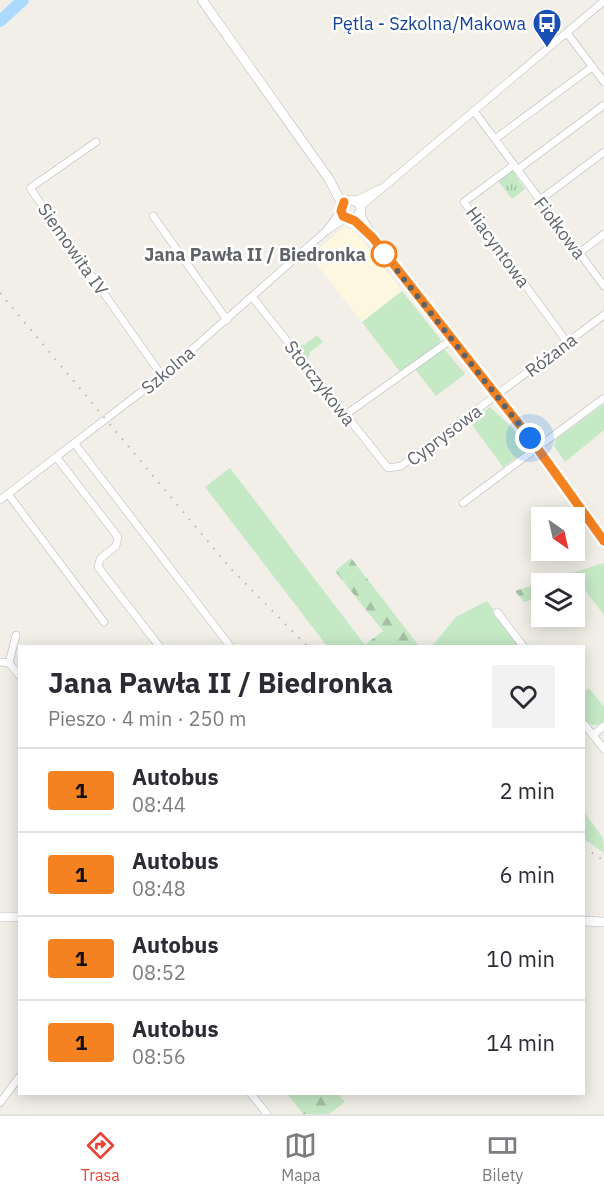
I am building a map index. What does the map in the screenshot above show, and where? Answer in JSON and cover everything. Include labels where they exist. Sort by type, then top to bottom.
[{"type":"street","points":[[202,0],[351,209],[537,448],[604,542]]},
{"type":"street","name":"Szkolna","points":[[0,500],[162,376],[253,298],[351,209],[381,188],[604,2]]},
{"type":"street","points":[[567,33],[604,82]]},
{"type":"street","points":[[495,139],[592,67]]},
{"type":"street","points":[[515,167],[604,105]]},
{"type":"street","name":"Fiołkowa","points":[[474,111],[604,286]]},
{"type":"street","name":"Siemowita IV","points":[[96,142],[30,188],[162,376]]},
{"type":"street","points":[[540,200],[604,152]]},
{"type":"street","name":"Hiacyntowa","points":[[515,167],[464,202],[567,342]]},
{"type":"street","points":[[153,216],[227,320]]},
{"type":"street","points":[[579,253],[604,234]]},
{"type":"street","name":"Storczykowa","points":[[253,298],[388,468]]},
{"type":"street","name":"Różana","points":[[497,396],[604,315]]},
{"type":"street","points":[[345,415],[452,339]]},
{"type":"street","name":"Cyprysowa","points":[[388,468],[401,466],[497,396]]},
{"type":"street","points":[[463,503],[604,398]]},
{"type":"street","points":[[75,444],[229,645]]},
{"type":"street","points":[[57,458],[117,537],[116,546],[100,559],[98,567],[158,645]]},
{"type":"street","points":[[8,494],[104,622]]},
{"type":"street","points":[[497,612],[522,645]]},
{"type":"street","points":[[9,663],[16,635]]},
{"type":"street","points":[[0,662],[9,663],[18,674]]},
{"type":"street","points":[[585,725],[604,749]]},
{"type":"street","points":[[592,735],[604,726]]},
{"type":"street","points":[[0,917],[18,917]]},
{"type":"street","points":[[585,921],[604,922]]},
{"type":"street","points":[[0,1103],[18,1079]]},
{"type":"street","points":[[252,1095],[267,1114]]},
{"type":"shaded area","points":[[344,227],[354,230],[402,291],[362,322],[310,256]]},
{"type":"green space","points":[[512,170],[525,189],[512,199],[498,181]]},
{"type":"green space","points":[[402,291],[441,340],[437,346],[400,372],[362,322]]},
{"type":"green space","points":[[317,335],[323,342],[310,352],[308,359],[297,344],[304,345]]},
{"type":"green space","points":[[444,349],[465,374],[436,396],[415,369]]},
{"type":"green space","points":[[604,404],[604,430],[565,462],[554,446],[555,440]]},
{"type":"green space","points":[[490,407],[512,427],[523,446],[524,452],[503,467],[470,422]]},
{"type":"green space","points":[[230,468],[365,645],[326,645],[205,487]]},
{"type":"green space","points":[[351,558],[418,645],[364,645],[383,631],[335,571]]},
{"type":"green space","points":[[604,563],[604,615],[585,590],[585,578],[588,577],[591,567]]},
{"type":"green space","points":[[591,567],[588,577],[585,578],[585,573],[572,573]]},
{"type":"green space","points":[[531,586],[531,600],[524,602],[515,591]]},
{"type":"green space","points":[[487,601],[520,645],[433,645],[456,617]]},
{"type":"green space","points":[[589,688],[604,707],[604,723],[593,725],[585,721],[585,691]]},
{"type":"green space","points":[[585,813],[603,838],[604,853],[585,840]]},
{"type":"green space","points":[[288,1095],[339,1095],[345,1102],[329,1114],[303,1114]]},
{"type":"waterway","points":[[0,21],[23,0]]},
{"type":"railway","points":[[0,293],[231,569],[306,645]]},
{"type":"railway","points":[[585,848],[604,861]]},
{"type":"bus line","name":"1","points":[[344,202],[341,207],[343,216],[355,221],[364,232],[373,238],[530,438],[604,541]]},
{"type":"place","name":"Pętla - Szkolna/Makowa","points":[[547,48]]},
{"type":"place","name":"Jana Pawła II / Biedronka","points":[[384,254]]},
{"type":"route","points":[[384,254],[530,438]]}]
